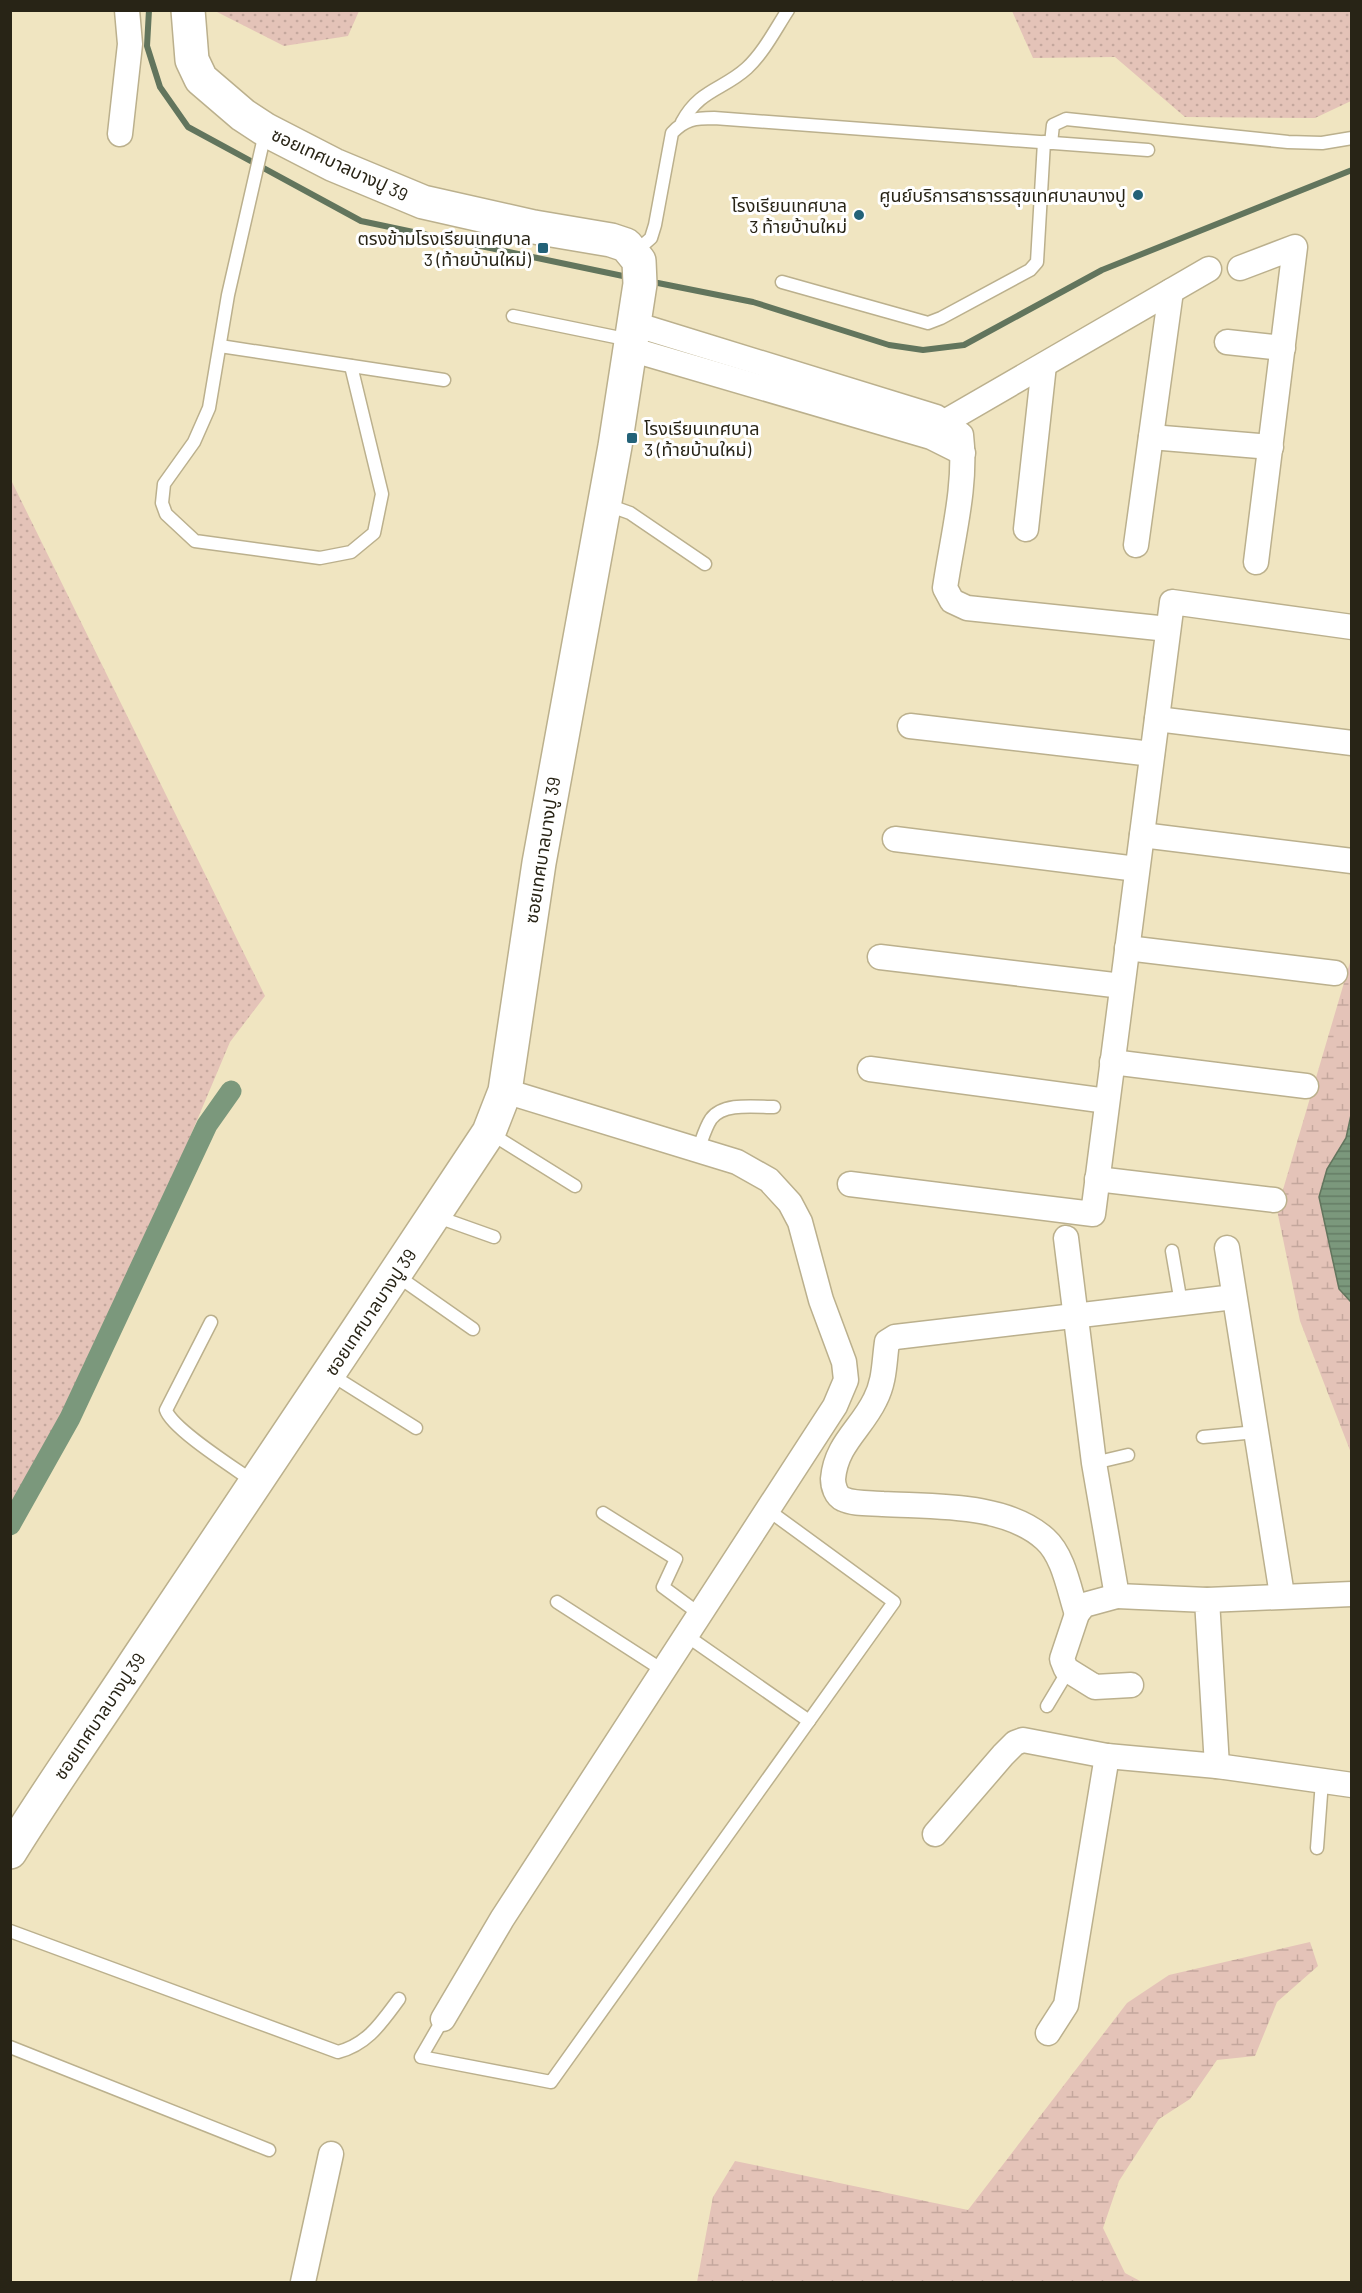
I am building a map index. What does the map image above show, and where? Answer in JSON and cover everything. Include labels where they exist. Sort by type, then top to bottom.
[{"type":"street","points":[[120,134],[130,44],[127,10]]},
{"type":"street","name":"ซอยเทศบาลบางปู 39","points":[[10,1852],[56,1777],[489,1132],[505,1091],[539,863],[604,504],[632,337],[640,272],[639,261],[626,245],[423,202],[334,165],[263,141],[243,115],[201,79],[192,60],[188,10]]},
{"type":"street","points":[[1240,268],[1295,247],[1256,562]]},
{"type":"street","points":[[943,423],[1209,269]]},
{"type":"street","points":[[1136,545],[1171,291]]},
{"type":"street","points":[[632,337],[936,417],[961,435],[963,453],[945,588],[952,601],[967,608],[1168,629]]},
{"type":"street","points":[[632,337],[931,437],[963,453]]},
{"type":"street","points":[[1227,342],[1283,348]]},
{"type":"street","points":[[1026,530],[1044,365]]},
{"type":"street","points":[[1151,437],[1271,447]]},
{"type":"street","points":[[850,1184],[1093,1214],[1172,602],[1352,627]]},
{"type":"street","points":[[1157,719],[1352,743]]},
{"type":"street","points":[[910,726],[1152,754]]},
{"type":"street","points":[[1142,835],[1352,861]]},
{"type":"street","points":[[895,839],[1137,869]]},
{"type":"street","points":[[1127,948],[1335,973]]},
{"type":"street","points":[[880,957],[1122,986]]},
{"type":"street","points":[[1112,1062],[1306,1086]]},
{"type":"street","points":[[870,1069],[1107,1101]]},
{"type":"street","points":[[443,2019],[502,1919],[842,1394],[846,1380],[844,1362],[821,1300],[807,1243],[789,1203],[769,1180],[737,1162],[505,1091]]},
{"type":"street","points":[[1097,1179],[1274,1200]]},
{"type":"street","points":[[1066,1238],[1094,1463],[1117,1596]]},
{"type":"street","points":[[1227,1248],[1282,1595]]},
{"type":"street","points":[[1077,1614],[1056,1551],[1044,1538],[1031,1531],[981,1510],[844,1500],[836,1491],[833,1481],[840,1453],[848,1437],[875,1401],[884,1378],[890,1339],[1077,1314],[1234,1297]]},
{"type":"street","points":[[1131,1684],[1095,1687],[1068,1671],[1062,1659],[1077,1614],[1083,1605],[1117,1596],[1207,1600],[1282,1595],[1352,1594]]},
{"type":"street","points":[[1207,1600],[1217,1766]]},
{"type":"street","points":[[935,1834],[1003,1755],[1021,1740],[1107,1756],[1217,1766],[1352,1785]]},
{"type":"street","points":[[1048,2033],[1066,2006],[1107,1756]]},
{"type":"street","points":[[303,2283],[332,2154]]},
{"type":"lane","points":[[634,252],[651,238],[672,133],[702,97],[744,71],[755,60],[788,10]]},
{"type":"lane","points":[[682,122],[692,118],[714,118],[1148,150]]},
{"type":"lane","points":[[782,282],[928,322],[1030,270],[1037,262],[1048,142],[1053,125],[1066,119],[1288,142],[1322,143],[1352,138]]},
{"type":"lane","points":[[263,141],[228,295],[209,408],[203,427],[168,477],[161,494],[166,514],[195,541],[320,558],[351,552],[375,533],[382,494],[351,366]]},
{"type":"lane","points":[[513,316],[632,337]]},
{"type":"lane","points":[[219,346],[444,380]]},
{"type":"lane","points":[[604,504],[630,513],[705,564]]},
{"type":"lane","points":[[698,1150],[711,1119],[719,1113],[729,1108],[774,1107]]},
{"type":"lane","points":[[489,1132],[575,1186]]},
{"type":"lane","points":[[434,1216],[494,1238]]},
{"type":"lane","points":[[1172,1251],[1181,1303]]},
{"type":"lane","points":[[395,1274],[473,1329]]},
{"type":"lane","points":[[211,1322],[166,1410],[172,1420],[195,1440],[255,1483]]},
{"type":"lane","points":[[329,1373],[416,1428]]},
{"type":"lane","points":[[1203,1437],[1256,1432]]},
{"type":"lane","points":[[1094,1463],[1128,1455]]},
{"type":"lane","points":[[443,2019],[421,2057],[551,2082],[894,1602],[768,1510]]},
{"type":"lane","points":[[603,1513],[676,1559],[663,1587],[701,1615]]},
{"type":"lane","points":[[557,1602],[664,1671]]},
{"type":"lane","points":[[687,1636],[809,1721]]},
{"type":"lane","points":[[1047,1706],[1068,1671]]},
{"type":"lane","points":[[1317,1848],[1322,1781]]},
{"type":"lane","points":[[10,1932],[338,2052],[355,2048],[369,2038],[399,1999]]},
{"type":"lane","points":[[10,2047],[269,2150]]},
{"type":"green space","points":[[215,11],[359,11],[348,36],[284,46]]},
{"type":"green space","points":[[1012,11],[1351,11],[1351,101],[1315,118],[1185,117],[1115,57],[1033,58]]},
{"type":"green space","points":[[11,480],[265,996],[230,1042],[89,1376],[11,1527]]},
{"type":"green space","points":[[1351,959],[1351,1115],[1346,1138],[1327,1169],[1319,1197],[1339,1289],[1351,1302],[1351,1453],[1300,1321],[1277,1210]]},
{"type":"green space","points":[[1310,1942],[1318,1966],[1277,2002],[1255,2056],[1217,2060],[1190,2099],[1159,2119],[1119,2181],[1103,2228],[1125,2273],[1142,2282],[697,2282],[713,2197],[735,2161],[968,2210],[1127,2003],[1169,1975]]},
{"type":"shaded area","points":[[1351,1115],[1351,1302],[1339,1289],[1319,1197],[1327,1169],[1346,1138]]},
{"type":"waterway","points":[[149,10],[147,46],[160,87],[188,127],[361,221],[623,276]]},
{"type":"waterway","points":[[658,283],[753,302],[889,345],[923,350],[964,345],[1102,270],[1352,170]]},
{"type":"waterway","points":[[10,1525],[70,1418],[207,1125],[231,1091]]},
{"type":"place","name":"ศูนย์บริการสาธารรสุขเทศบาลบางปู","points":[[1138,195]]},
{"type":"place","name":"โรงเรียนเทศบาล 3 ท้ายบ้านใหม่","points":[[859,215]]},
{"type":"place","name":"ตรงข้ามโรงเรียนเทศบาล 3 (ท้ายบ้านใหม่)","points":[[543,248]]},
{"type":"place","name":"โรงเรียนเทศบาล 3 (ท้ายบ้านใหม่)","points":[[632,438]]}]
